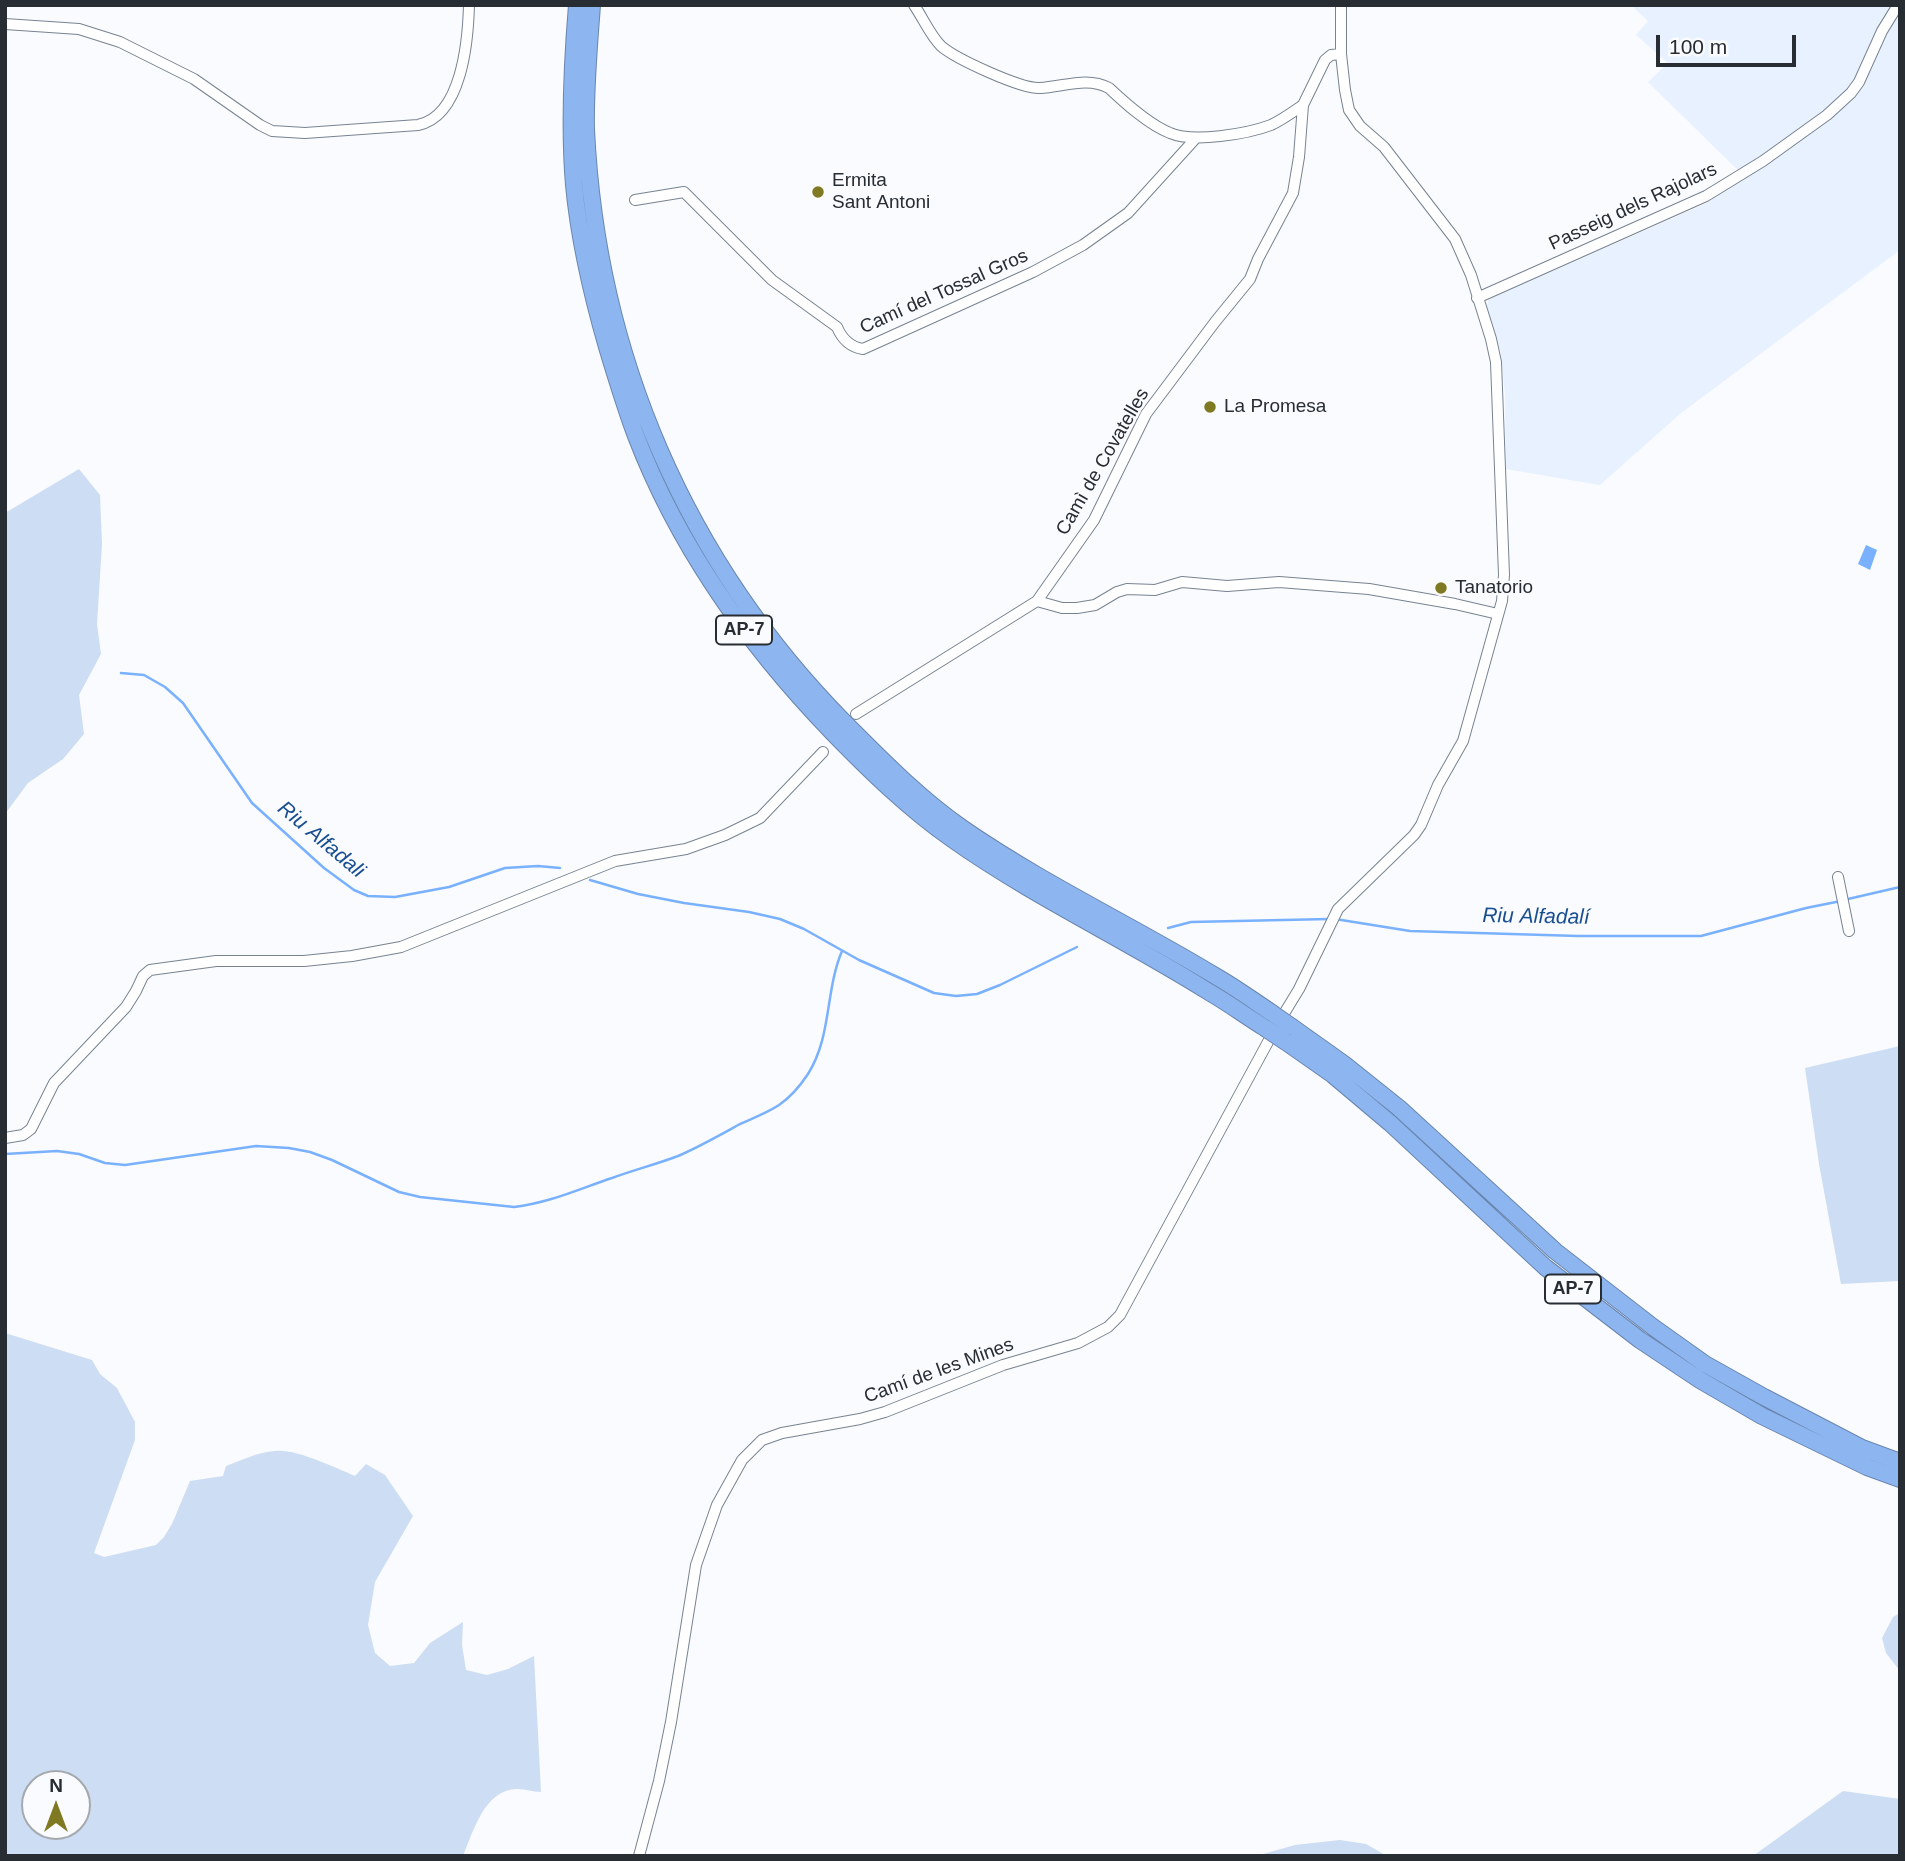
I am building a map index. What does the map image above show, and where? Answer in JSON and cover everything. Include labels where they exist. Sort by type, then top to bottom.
[{"type":"highway","name":"AP-7","points":[[577,5],[571,121],[574,187],[579,227],[599,318],[621,392],[645,458],[683,535],[725,602],[760,651],[800,699],[880,780],[925,819],[985,862],[1208,991],[1278,1034],[1334,1075],[1545,1267],[1640,1340],[1700,1380],[1762,1416],[1867,1467],[1900,1479]]},
{"type":"highway","name":"AP-7","points":[[592,5],[586,126],[592,198],[612,307],[648,425],[692,518],[730,583],[810,688],[872,751],[935,808],[1028,870],[1278,1012],[1278,1034]]},
{"type":"highway","name":"AP-7","points":[[1278,1034],[1344,1064],[1399,1108],[1555,1251],[1705,1364],[1862,1448],[1900,1462]]},
{"type":"street","points":[[5,24],[79,29],[120,42],[194,79],[272,131],[304,133],[418,125],[434,119],[446,105],[461,71],[467,44],[469,5]]},
{"type":"street","points":[[914,5],[938,43],[960,58],[1028,88],[1084,82],[1102,84],[1158,127],[1170,134],[1193,138],[1241,133],[1275,123],[1303,105],[1325,61],[1331,55],[1341,54]]},
{"type":"street","points":[[1278,1012],[1298,989],[1338,909],[1421,825],[1438,785],[1463,741],[1504,587],[1496,362],[1492,339],[1466,262],[1450,232],[1384,147],[1353,118],[1349,110],[1341,54],[1341,5]]},
{"type":"street","name":"Passeig dels Rajolars","points":[[1477,298],[1706,196],[1774,153],[1827,116],[1851,93],[1898,5]]},
{"type":"street","name":"Camì de Covatelles","points":[[1037,601],[1094,520],[1146,414],[1248,283],[1293,193],[1303,105]]},
{"type":"street","name":"Camí del Tossal Gros","points":[[635,200],[684,192],[772,280],[837,327],[848,343],[863,349],[1033,272],[1083,245],[1128,213],[1193,138]]},
{"type":"street","points":[[856,714],[1037,601],[1077,608],[1095,605],[1127,589],[1155,590],[1182,582],[1227,586],[1279,582],[1369,589],[1498,614]]},
{"type":"street","points":[[5,1138],[23,1135],[31,1129],[54,1083],[126,1007],[143,976],[150,970],[216,961],[304,961],[401,947],[615,861],[686,849],[748,826],[760,818],[823,752]]},
{"type":"street","points":[[1839,881],[1849,931]]},
{"type":"street","name":"Camí de les Mines","points":[[639,1856],[671,1722],[696,1565],[717,1506],[742,1460],[762,1440],[782,1433],[885,1412],[1003,1365],[1078,1343],[1108,1327],[1120,1315],[1278,1034]]},
{"type":"shaded area","points":[[1631,5],[1900,5],[1900,250],[1681,413],[1600,485],[1506,469],[1505,395],[1501,352],[1486,308],[1489,299],[1705,204],[1746,178],[1648,82],[1668,63],[1636,35],[1648,21]]},
{"type":"shaded area","points":[[79,469],[100,495],[102,544],[97,624],[101,654],[79,695],[84,734],[63,759],[28,783],[5,814],[5,513]]},
{"type":"shaded area","points":[[1900,1046],[1900,1281],[1841,1284],[1805,1068]]},
{"type":"shaded area","points":[[5,1333],[92,1360],[100,1374],[117,1388],[135,1422],[135,1440],[94,1553],[104,1557],[156,1545],[172,1524],[190,1481],[223,1476],[226,1466],[256,1455],[284,1451],[315,1459],[355,1476],[366,1464],[385,1475],[413,1516],[375,1582],[368,1625],[375,1653],[390,1666],[414,1663],[430,1643],[463,1622],[462,1645],[466,1670],[487,1675],[508,1669],[534,1656],[541,1792],[518,1789],[497,1796],[482,1813],[463,1856],[5,1856]]},
{"type":"shaded area","points":[[1900,1613],[1900,1671],[1886,1653],[1882,1638],[1893,1617]]},
{"type":"shaded area","points":[[1843,1791],[1900,1799],[1900,1856],[1753,1856]]},
{"type":"shaded area","points":[[1340,1840],[1366,1844],[1387,1856],[1256,1856],[1295,1845]]},
{"type":"water","points":[[1866,545],[1877,550],[1870,570],[1858,564]]},
{"type":"waterway","name":"Riu Alfadali","points":[[121,673],[144,675],[165,687],[183,703],[252,803],[324,868],[354,890],[368,896],[395,897],[449,887],[505,868],[560,868]]},
{"type":"waterway","points":[[590,880],[638,894],[780,919],[804,929],[859,960],[934,993],[956,996],[977,994],[1077,947]]},
{"type":"waterway","name":"Riu Alfadalí","points":[[1848,899],[1900,887]]},
{"type":"waterway","name":"Riu Alfadalí","points":[[1335,919],[1410,931],[1578,936],[1701,936],[1841,901]]},
{"type":"waterway","name":"Riu Alfadalí","points":[[1168,928],[1191,922],[1329,919]]},
{"type":"waterway","points":[[5,1154],[57,1151],[125,1165],[256,1146],[289,1148],[332,1160],[399,1192],[420,1197],[514,1207],[539,1202],[678,1156],[779,1105],[795,1091],[816,1059],[842,951]]},
{"type":"place","name":"Ermita Sant Antoni","points":[[818,192]]},
{"type":"place","name":"La Promesa","points":[[1210,407]]},
{"type":"place","name":"Tanatorio","points":[[1441,588]]}]
